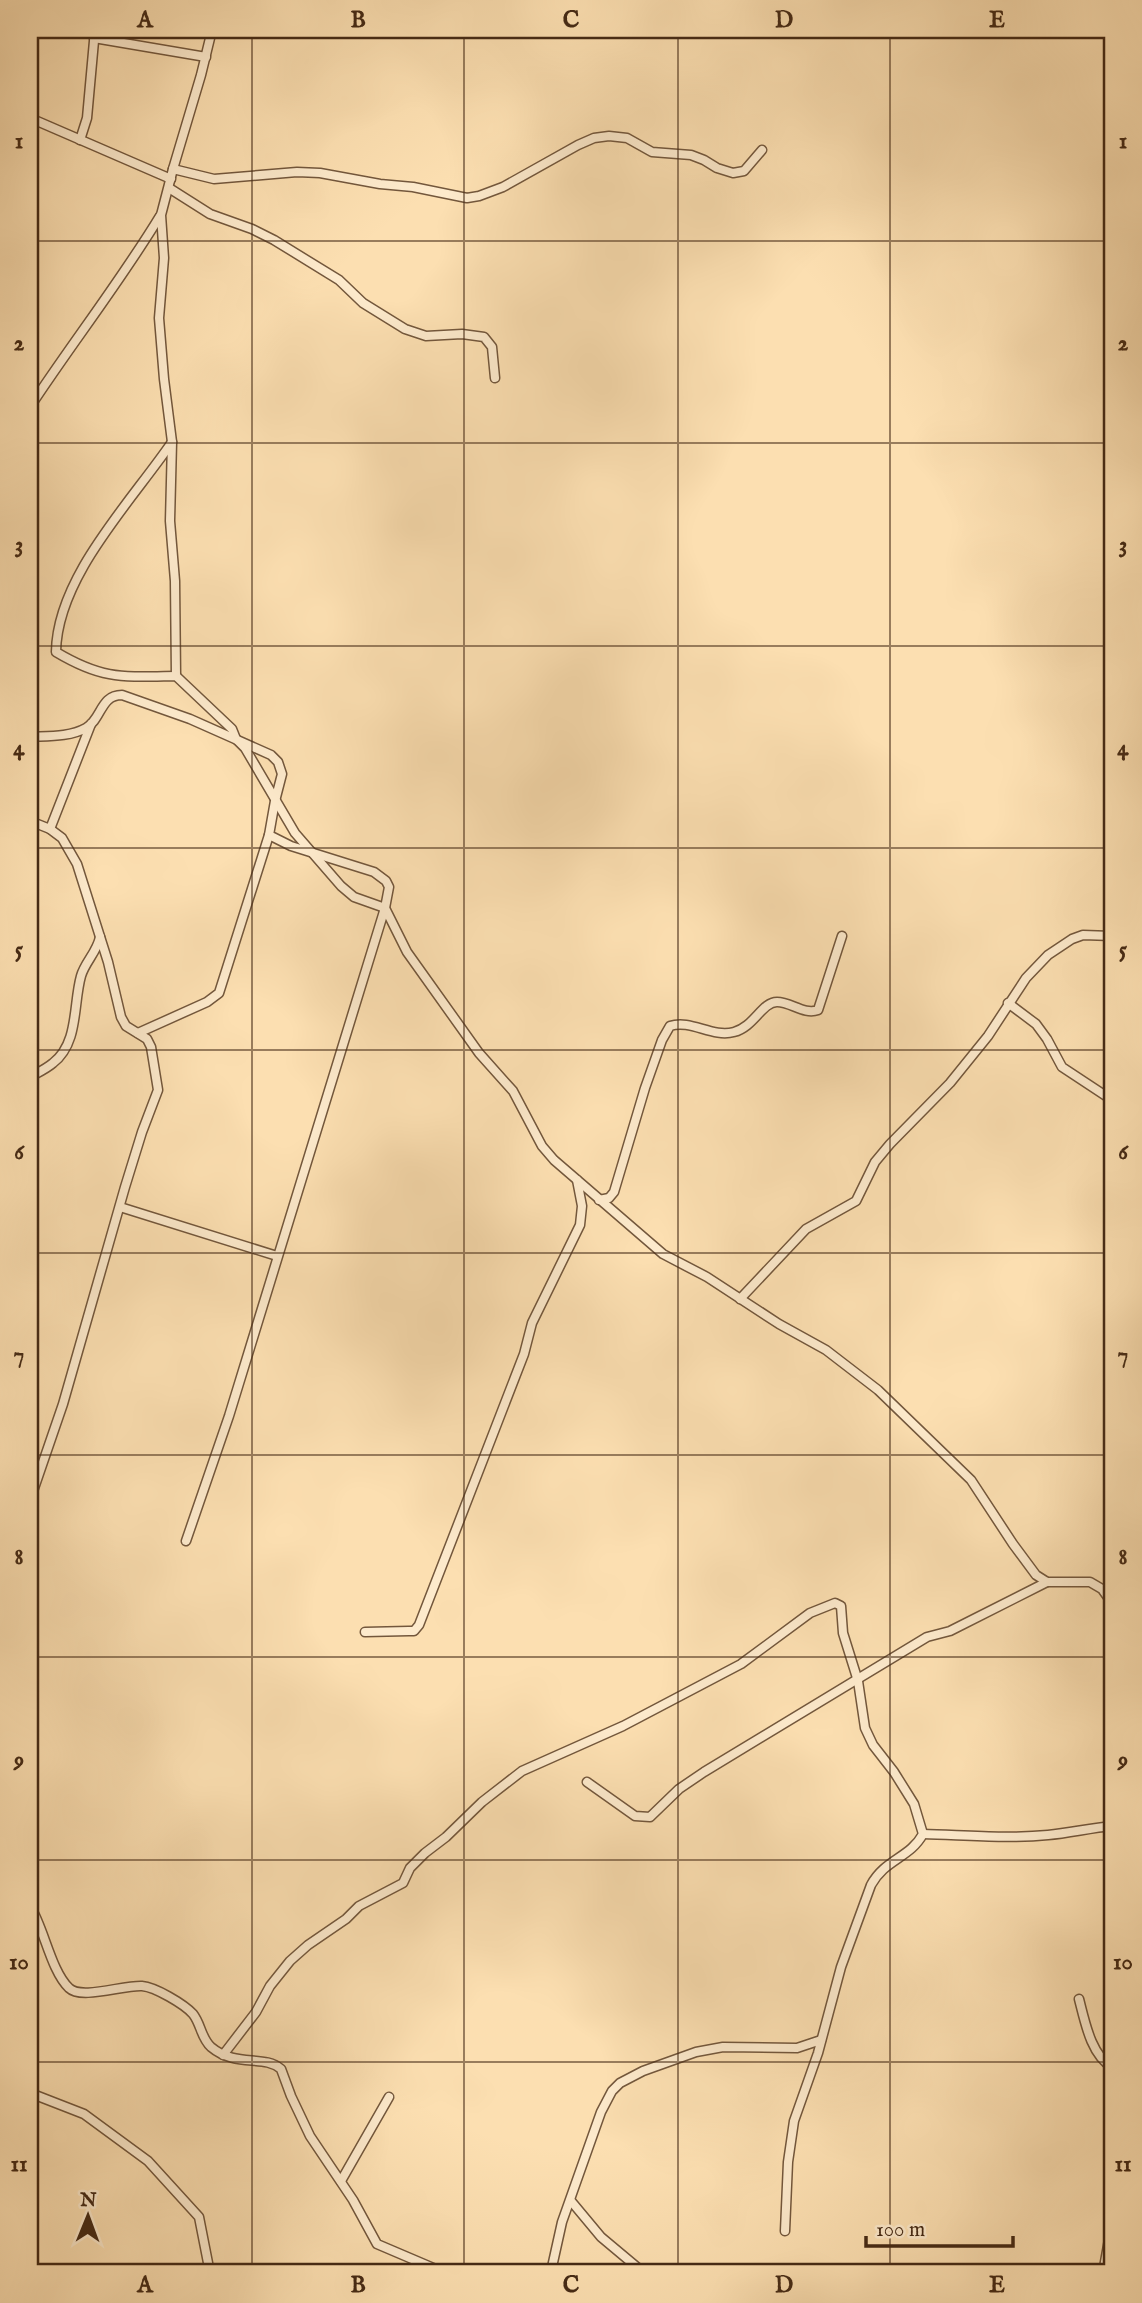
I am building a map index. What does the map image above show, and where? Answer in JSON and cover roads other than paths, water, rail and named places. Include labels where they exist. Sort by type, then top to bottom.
[{"type":"street","points":[[30,407],[61,359],[136,256],[161,215],[212,30]]},
{"type":"street","points":[[80,140],[87,118],[95,34],[206,57]]},
{"type":"street","points":[[30,118],[170,184],[210,214],[274,240],[339,281],[363,303],[405,329],[426,336],[462,334],[484,337],[492,347],[495,378]]},
{"type":"street","points":[[173,169],[214,179],[297,172],[320,173],[467,198],[503,187],[594,138],[626,138],[652,152],[691,155],[733,173],[744,171],[762,150]]},
{"type":"street","points":[[161,215],[164,258],[159,318],[163,379],[172,442],[170,521],[175,581],[176,676]]},
{"type":"street","points":[[172,442],[117,514],[84,566],[69,597],[56,639],[56,652],[100,674],[124,677],[176,676],[232,729],[295,833],[341,887],[354,897],[385,908],[407,952],[479,1053],[513,1091],[542,1146],[599,1200],[663,1254],[707,1277],[779,1324],[826,1350],[878,1391],[971,1480],[1026,1562],[1036,1575],[1046,1582]]},
{"type":"street","points":[[50,829],[91,724],[114,695],[122,695],[190,719],[271,755],[278,762],[282,780],[269,835],[219,993],[206,1002],[138,1033]]},
{"type":"street","points":[[30,737],[77,732],[91,724]]},
{"type":"street","points":[[30,821],[50,829],[62,838],[77,863],[100,935],[123,1023],[147,1039],[151,1047],[158,1090],[142,1132],[63,1404],[30,1500]]},
{"type":"street","points":[[186,1541],[229,1416],[385,908],[389,887],[381,876],[291,846],[269,835]]},
{"type":"street","points":[[30,1077],[55,1062],[66,1044],[75,1020],[83,968],[94,954],[100,935]]},
{"type":"street","points":[[740,1299],[806,1229],[856,1200],[875,1162],[950,1083],[988,1036],[1026,978],[1048,955],[1083,935],[1112,936]]},
{"type":"street","points":[[599,1200],[609,1198],[614,1192],[645,1088],[662,1040],[670,1026],[684,1024],[721,1034],[732,1033],[749,1026],[770,1003],[790,1005],[807,1012],[818,1010],[842,936]]},
{"type":"street","points":[[1008,1003],[1037,1024],[1062,1067],[1112,1100]]},
{"type":"street","points":[[365,1632],[409,1632],[419,1625],[524,1354],[532,1322],[580,1225],[582,1206],[577,1180]]},
{"type":"street","points":[[120,1207],[278,1256]]},
{"type":"street","points":[[587,1782],[635,1816],[650,1817],[679,1789],[704,1772],[927,1637],[950,1631],[1046,1582],[1090,1582],[1102,1590],[1112,1603]]},
{"type":"street","points":[[223,2055],[290,1961],[359,1906],[403,1883],[410,1868],[425,1853],[482,1802],[522,1771],[623,1726],[741,1664],[810,1614],[835,1604],[841,1606],[843,1633],[858,1681],[865,1728],[873,1745],[914,1804],[923,1834],[917,1844],[878,1873],[871,1885],[841,1967],[821,2040],[794,2121],[788,2162],[785,2231]]},
{"type":"street","points":[[923,1834],[1050,1835],[1112,1826]]},
{"type":"street","points":[[30,1906],[60,1975],[71,1990],[79,1994],[118,1987],[150,1988],[177,2002],[193,2015],[210,2046],[223,2055],[232,2060],[269,2063],[281,2069],[310,2136],[341,2181],[377,2244],[438,2270]]},
{"type":"street","points":[[1079,1999],[1097,2052],[1112,2067]]},
{"type":"street","points":[[546,2273],[552,2267],[562,2222],[601,2112],[612,2091],[628,2077],[696,2052],[723,2047],[797,2048],[821,2040]]},
{"type":"street","points":[[30,2093],[84,2114],[148,2161],[198,2217],[210,2273]]},
{"type":"street","points":[[341,2181],[389,2097]]},
{"type":"street","points":[[570,2201],[601,2237],[644,2273]]},
{"type":"street","points":[[1103,2273],[1112,2223]]}]
